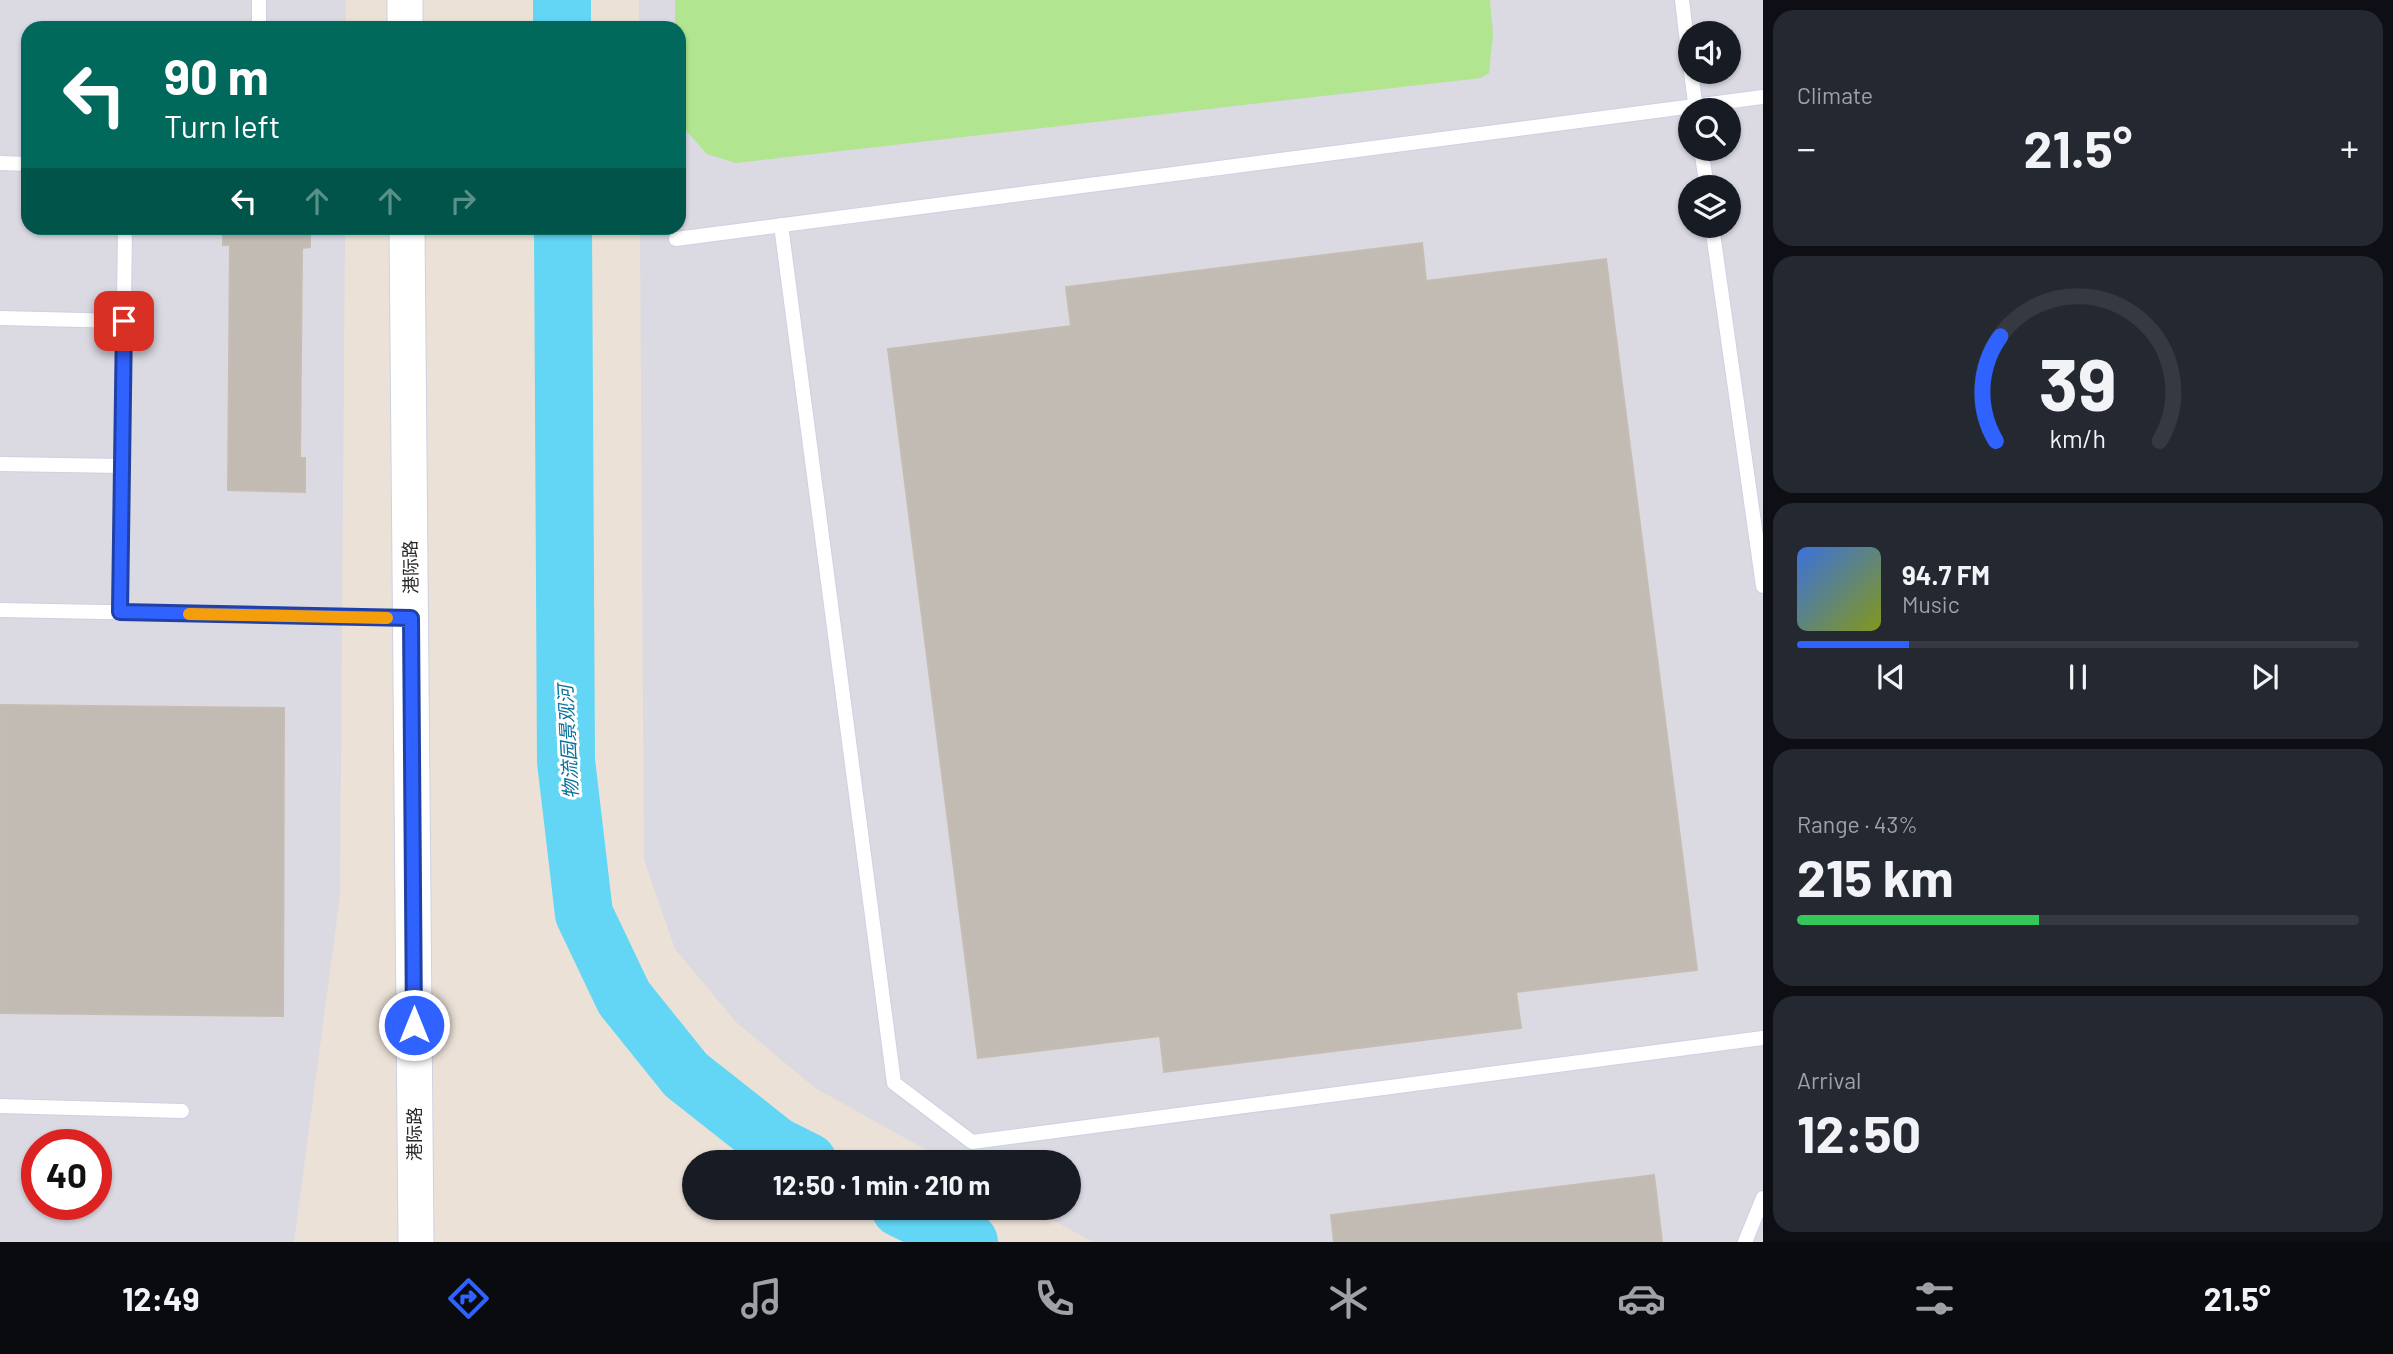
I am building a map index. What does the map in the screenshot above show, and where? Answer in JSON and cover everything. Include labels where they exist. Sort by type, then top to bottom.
[{"type":"street","points":[[405,0],[405,21]]},
{"type":"street","name":"港际路","points":[[407,235],[416,1242]]},
{"type":"lane","points":[[259,0],[259,21]]},
{"type":"lane","points":[[1682,0],[1685,21]]},
{"type":"lane","points":[[1741,101],[1763,97]]},
{"type":"lane","points":[[676,239],[1678,110]]},
{"type":"lane","points":[[0,163],[21,164]]},
{"type":"lane","points":[[781,225],[894,1083],[972,1142],[1763,1038]]},
{"type":"lane","points":[[120,612],[125,235]]},
{"type":"lane","points":[[1714,238],[1763,586]]},
{"type":"lane","points":[[0,318],[124,321]]},
{"type":"lane","points":[[0,464],[122,466]]},
{"type":"lane","points":[[0,610],[411,618]]},
{"type":"lane","points":[[0,1106],[182,1111]]},
{"type":"lane","points":[[1745,1242],[1763,1198]]},
{"type":"shaded area","points":[[0,0],[346,0],[346,21],[21,21],[21,235],[345,235],[340,896],[294,1242],[0,1242]]},
{"type":"shaded area","points":[[639,0],[1763,0],[1763,1242],[1093,1242],[1053,1220],[1081,1220],[1081,1150],[926,1150],[815,1088],[736,1022],[675,949],[644,860],[640,235],[686,235],[686,21],[639,21]]},
{"type":"green space","points":[[675,0],[1490,0],[1493,34],[1489,73],[1481,78],[736,163],[707,154],[686,131],[686,21],[675,21]]},
{"type":"building","points":[[223,235],[310,235],[310,247],[302,248],[300,458],[305,458],[305,492],[228,490],[230,245],[223,245]]},
{"type":"building","points":[[1422,243],[1426,281],[1606,259],[1697,970],[1516,992],[1521,1028],[1164,1072],[1160,1036],[978,1058],[888,349],[1071,326],[1066,287]]},
{"type":"building","points":[[0,705],[284,708],[283,1016],[0,1013]]},
{"type":"building","points":[[1654,1175],[1662,1242],[1334,1242],[1331,1215]]},
{"type":"waterway","name":"物流园景观河","points":[[562,0],[562,21]]},
{"type":"waterway","name":"物流园景观河","points":[[563,235],[566,761],[584,914],[624,998],[686,1075],[784,1150]]},
{"type":"waterway","name":"物流园景观河","points":[[924,1220],[969,1242]]},
{"type":"slow traffic","points":[[189,614],[387,618]]},
{"type":"route","points":[[124,321],[120,612],[411,618],[414,1025]]}]
